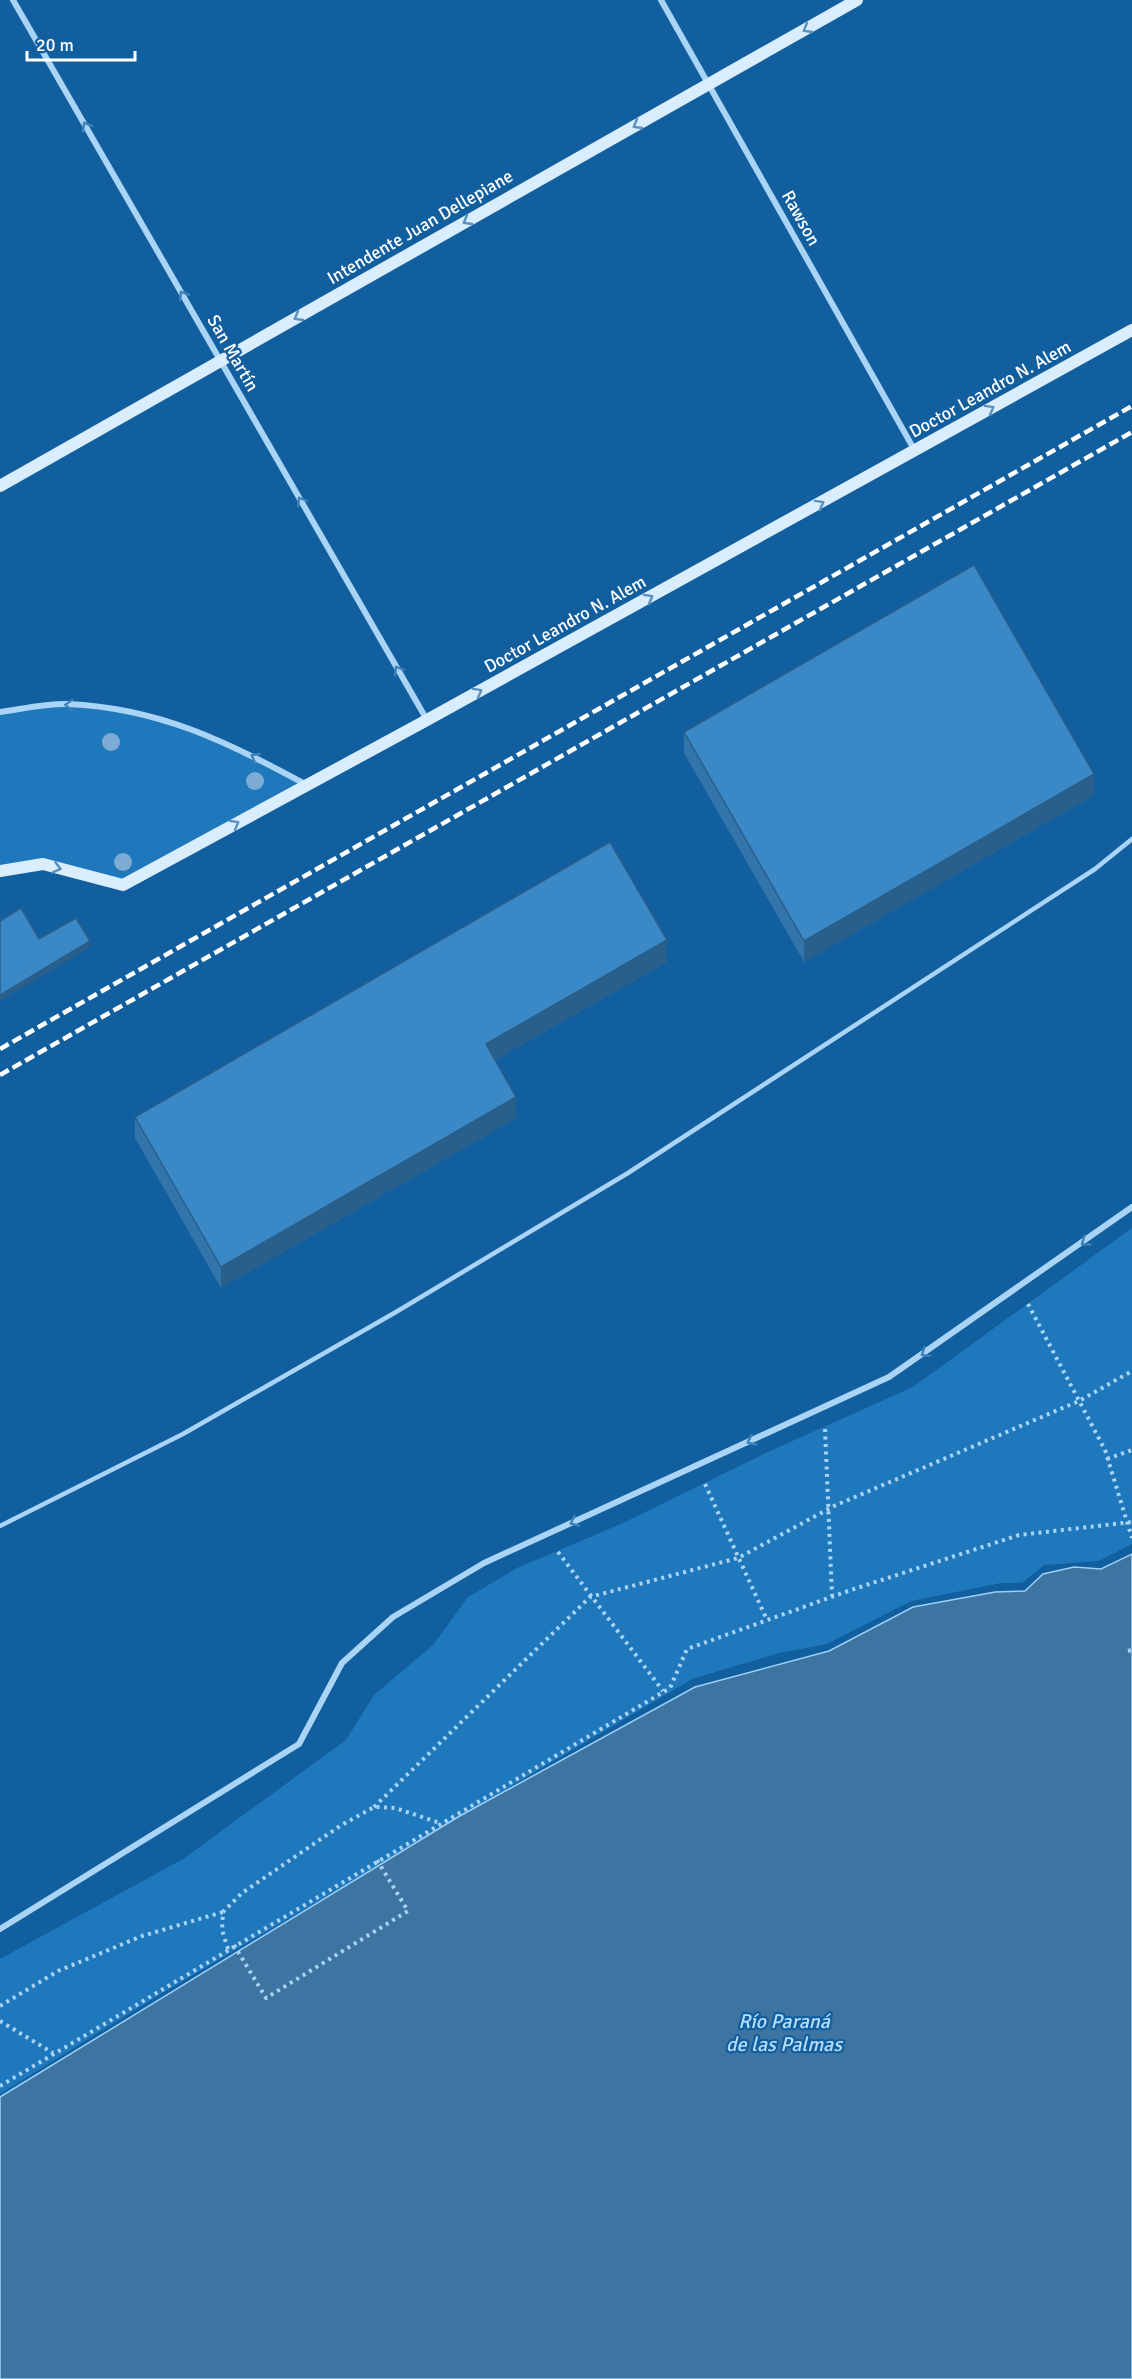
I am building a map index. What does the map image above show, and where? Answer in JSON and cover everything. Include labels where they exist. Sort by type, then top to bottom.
[{"type":"street","name":"San Martín","points":[[13,0],[427,720]]},
{"type":"street","name":"Rawson","points":[[661,0],[915,451]]},
{"type":"street","name":"Intendente Juan Dellepiane","points":[[0,486],[857,0]]},
{"type":"street","name":"Doctor Leandro N. Alem","points":[[0,871],[43,864],[123,885],[427,720],[1132,330]]},
{"type":"street","points":[[0,712],[67,704],[155,716],[232,745],[306,785]]},
{"type":"street","points":[[0,1929],[299,1744],[342,1663],[393,1617],[484,1563],[889,1377],[1020,1288],[1132,1207]]},
{"type":"lane","points":[[0,1526],[183,1434],[396,1312],[628,1173],[1095,869],[1132,839]]},
{"type":"path","points":[[1020,1288],[1105,1450],[1130,1523],[1132,1538]]},
{"type":"path","points":[[0,2006],[58,1971],[131,1940],[223,1912],[242,1893],[340,1826],[374,1807],[590,1597],[738,1558],[827,1510],[1079,1401],[1132,1371]]},
{"type":"path","points":[[824,1407],[832,1596]]},
{"type":"path","points":[[1107,1459],[1132,1450]]},
{"type":"path","points":[[697,1467],[767,1620]]},
{"type":"path","points":[[0,2086],[52,2053],[670,1688],[687,1649],[832,1596],[1019,1535],[1130,1523]]},
{"type":"path","points":[[546,1535],[590,1597],[663,1691]]},
{"type":"path","points":[[374,1807],[395,1808],[440,1824]]},
{"type":"path","points":[[234,1945],[266,1998],[408,1911],[377,1860]]},
{"type":"path","points":[[223,1912],[222,1930],[228,1949]]},
{"type":"path","points":[[0,2021],[52,2053]]},
{"type":"shaded area","points":[[67,704],[155,716],[232,745],[306,785],[123,885],[43,864],[0,871],[0,712]]},
{"type":"shaded area","points":[[1132,1228],[1132,1544],[1099,1561],[1044,1565],[1022,1583],[1001,1583],[911,1601],[827,1644],[779,1653],[692,1679],[151,2000],[0,2094],[0,1959],[183,1859],[346,1740],[374,1695],[433,1645],[468,1597],[517,1568],[621,1524],[770,1451],[913,1387]]},
{"type":"water","name":"Río Paraná de las Palmas","points":[[1132,1554],[1132,2379],[0,2379],[0,2097],[458,1817],[695,1687],[829,1651],[913,1607],[995,1592],[1025,1591],[1043,1574],[1074,1567],[1101,1569]]},
{"type":"building","points":[[974,565],[1094,774],[804,941],[684,732]]},
{"type":"building","points":[[610,842],[667,940],[486,1044],[516,1097],[221,1267],[135,1117]]},
{"type":"building","points":[[21,908],[39,939],[76,918],[90,941],[0,995],[0,921]]},
{"type":"railway","points":[[0,1049],[1132,406]]},
{"type":"railway","points":[[0,1075],[1132,432]]}]
